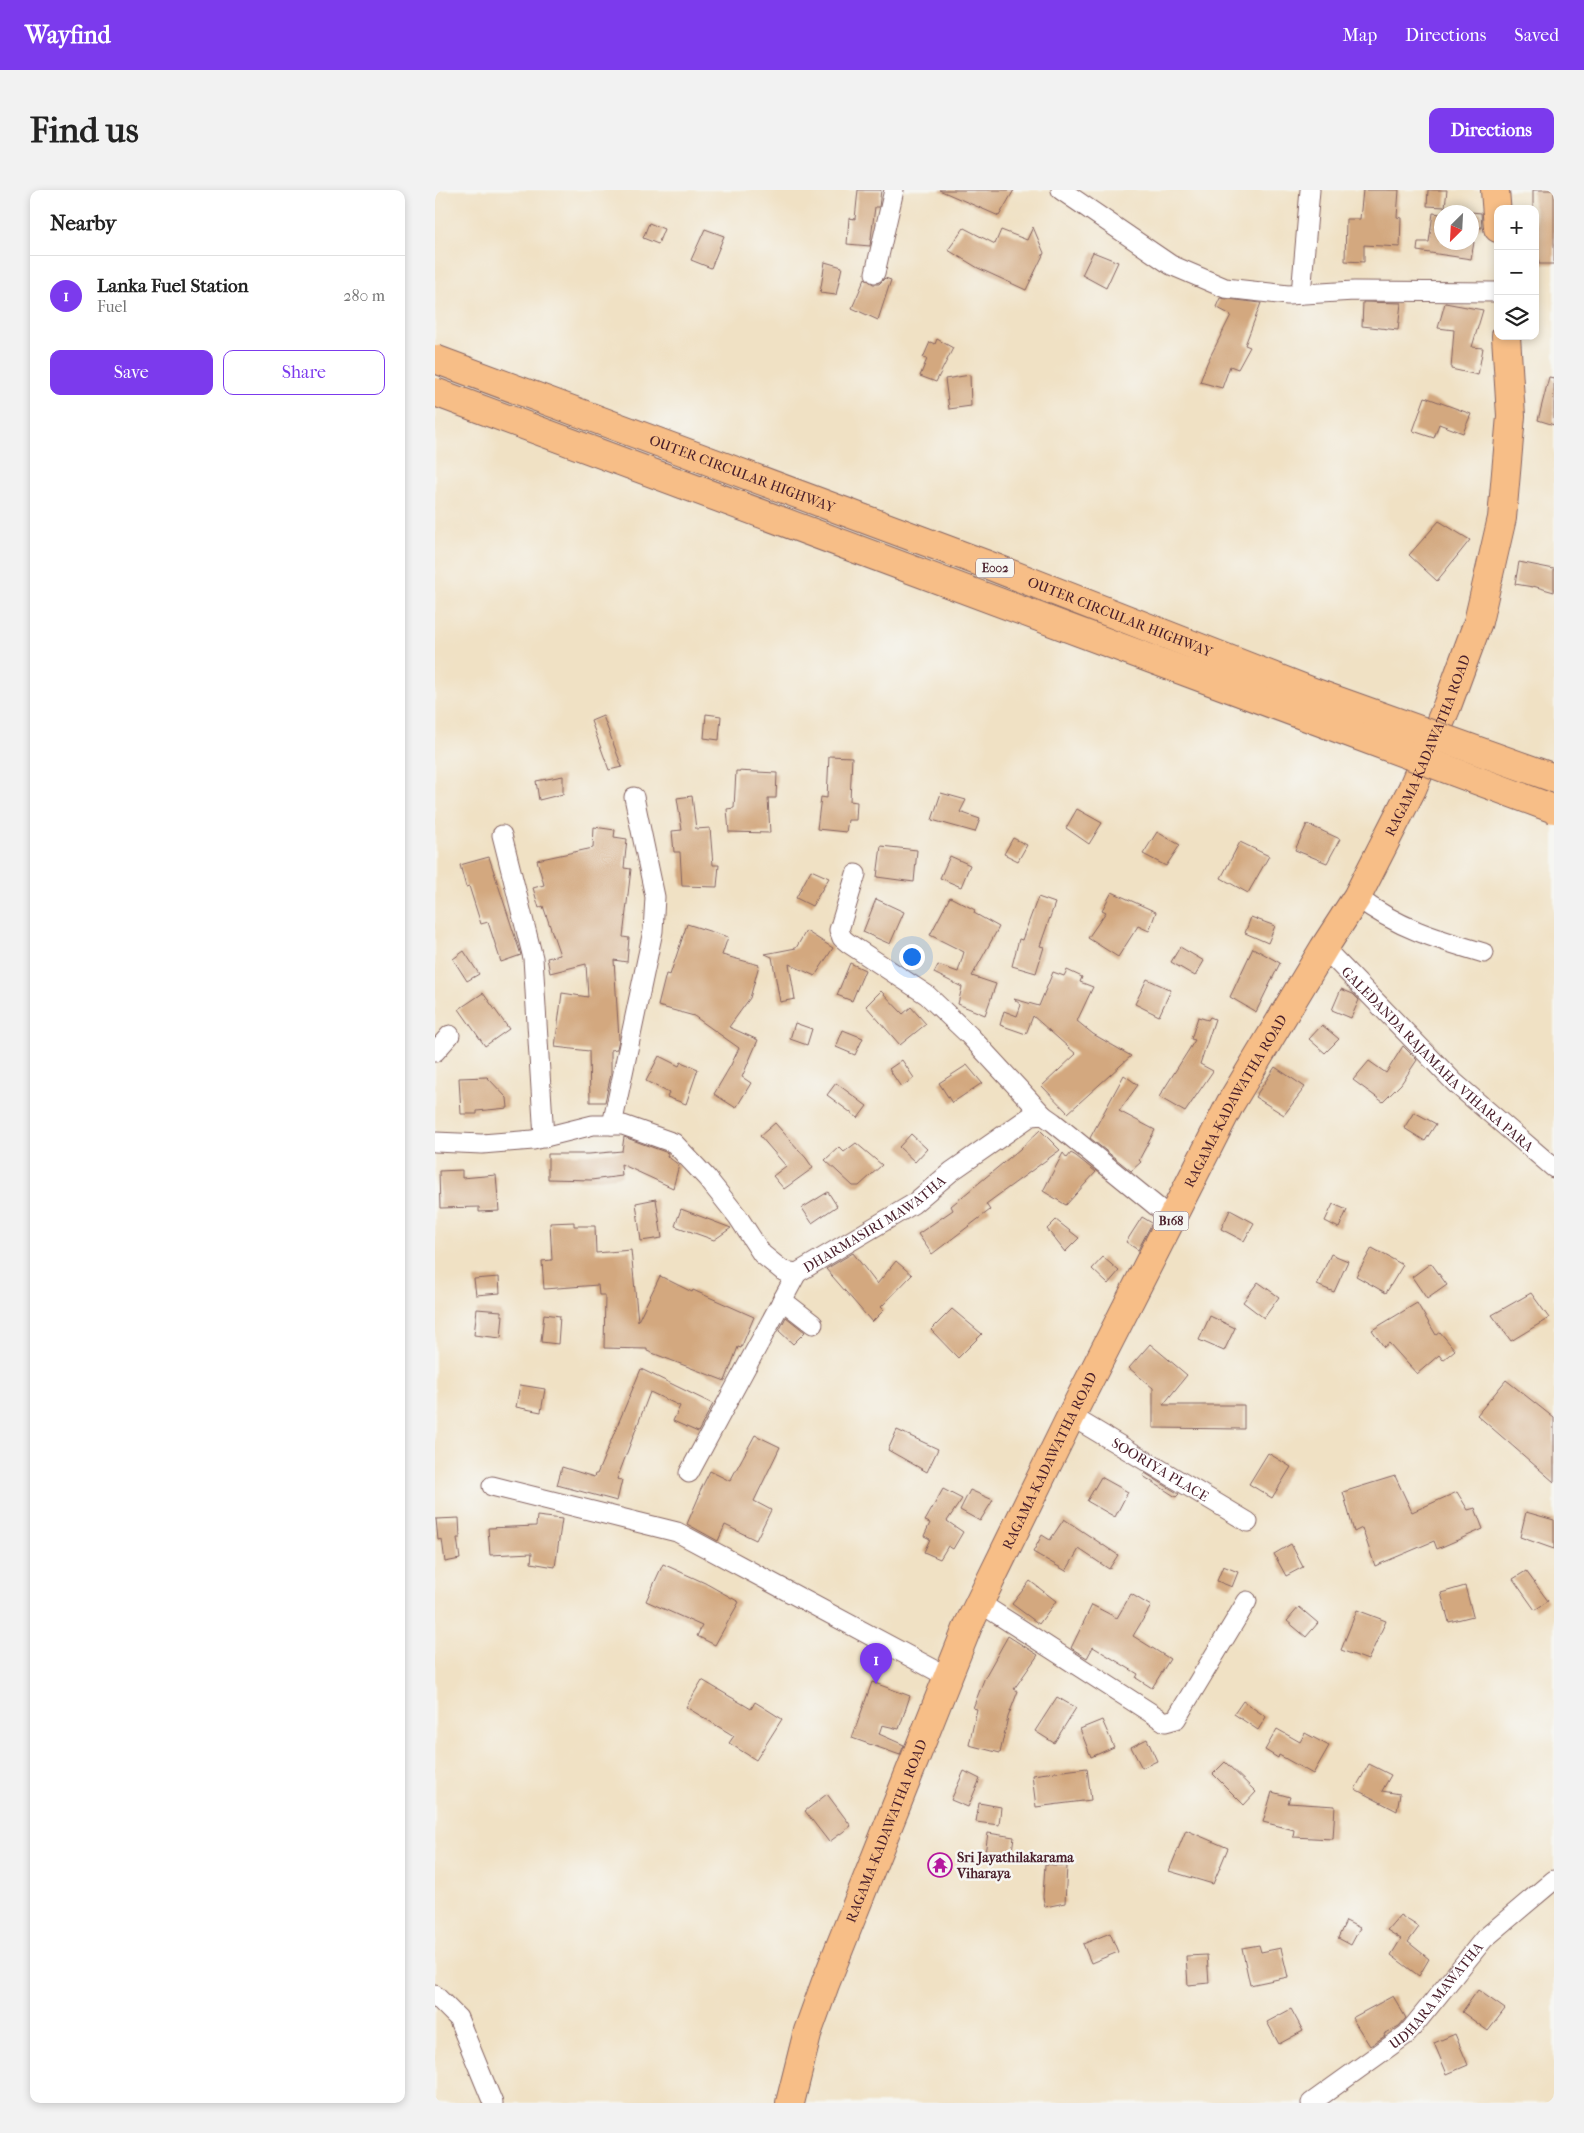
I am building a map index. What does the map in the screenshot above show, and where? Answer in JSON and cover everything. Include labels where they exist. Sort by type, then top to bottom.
[{"type":"main road","points":[[1495,190],[1496,205]]},
{"type":"main road","name":"RAGAMA-KADAWATHA ROAD","points":[[790,2103],[808,2031],[825,1984],[968,1626],[1071,1416],[1230,1104],[1357,897],[1412,789],[1447,706],[1478,622],[1502,518],[1511,416],[1505,340]]},
{"type":"main road","name":"OUTER CIRCULAR HIGHWAY","points":[[435,359],[989,565],[1313,692],[1554,778]]},
{"type":"main road","name":"OUTER CIRCULAR HIGHWAY","points":[[435,392],[1554,809]]},
{"type":"street","points":[[875,273],[894,190]]},
{"type":"street","points":[[1061,190],[1171,265],[1225,288],[1288,295],[1354,291],[1494,292]]},
{"type":"street","points":[[1301,294],[1310,190]]},
{"type":"street","points":[[612,1125],[653,931],[655,897],[634,797]]},
{"type":"street","points":[[502,835],[533,958],[544,1138]]},
{"type":"street","points":[[856,874],[839,930],[842,938],[927,995],[969,1035],[1043,1115],[1172,1219]]},
{"type":"street","points":[[1357,897],[1377,912],[1405,927],[1485,953]]},
{"type":"street","name":"GALEDANDA RAJAMAHA VIHARA PARA","points":[[1324,948],[1455,1083],[1554,1168]]},
{"type":"street","points":[[435,1052],[451,1035]]},
{"type":"street","name":"DHARMASIRI MAWATHA","points":[[435,1142],[482,1144],[544,1138],[593,1126],[623,1125],[674,1143],[707,1178],[738,1217],[762,1254],[783,1271],[797,1273],[913,1204],[952,1171],[1023,1120],[1031,1116],[1043,1115]]},
{"type":"street","points":[[689,1473],[797,1273]]},
{"type":"street","points":[[782,1300],[813,1324]]},
{"type":"street","name":"SOORIYA PLACE","points":[[1071,1416],[1248,1522]]},
{"type":"street","points":[[491,1486],[677,1532],[948,1677]]},
{"type":"street","points":[[980,1603],[1165,1722],[1176,1719],[1247,1601]]},
{"type":"street","name":"UDHARA MAWATHA","points":[[1311,2103],[1407,2034],[1484,1940],[1554,1880]]},
{"type":"street","points":[[435,1995],[458,2018],[493,2103]]},
{"type":"building","points":[[858,190],[881,190],[879,207],[875,207],[870,246],[847,244],[849,218],[855,219]]},
{"type":"building","points":[[939,190],[1014,190],[999,216]]},
{"type":"building","points":[[1363,190],[1399,190],[1397,217],[1401,218],[1400,247],[1364,245],[1364,262],[1345,261],[1346,219],[1360,219]]},
{"type":"building","points":[[1428,190],[1447,190],[1445,205],[1427,206]]},
{"type":"building","points":[[1533,190],[1554,190],[1554,264],[1539,264],[1539,205],[1533,205]]},
{"type":"building","points":[[1434,213],[1434,250],[1473,250],[1471,259],[1417,251],[1418,242],[1429,242]]},
{"type":"building","points":[[1479,213],[1481,213],[1482,228],[1479,228]]},
{"type":"building","points":[[649,223],[664,229],[658,244],[643,238]]},
{"type":"building","points":[[1033,227],[1044,253],[1026,290],[978,268],[948,250],[964,228],[995,244],[1001,230],[1027,240]]},
{"type":"building","points":[[705,229],[724,236],[711,268],[691,260]]},
{"type":"building","points":[[1093,252],[1118,262],[1106,288],[1082,275]]},
{"type":"building","points":[[825,262],[842,267],[836,295],[820,293]]},
{"type":"building","points":[[865,278],[873,284],[879,284],[885,278],[891,280],[878,320],[852,308]]},
{"type":"building","points":[[1220,298],[1261,303],[1245,345],[1250,347],[1238,369],[1230,366],[1222,388],[1200,382],[1207,363],[1231,315],[1216,307]]},
{"type":"building","points":[[1363,302],[1401,303],[1398,330],[1362,326]]},
{"type":"building","points":[[1445,303],[1483,310],[1472,347],[1483,348],[1478,375],[1451,369],[1454,330],[1438,328]]},
{"type":"building","points":[[937,339],[953,348],[936,382],[920,376],[927,359],[923,358],[930,342],[935,344]]},
{"type":"building","points":[[970,375],[971,406],[949,409],[945,379]]},
{"type":"building","points":[[1549,377],[1554,378],[1554,425],[1538,420]]},
{"type":"building","points":[[1425,397],[1471,414],[1463,433],[1439,424],[1434,438],[1413,431]]},
{"type":"building","points":[[1439,521],[1470,540],[1437,581],[1409,555]]},
{"type":"building","points":[[1519,562],[1554,569],[1554,592],[1533,586],[1515,584]]},
{"type":"building","points":[[706,714],[721,716],[719,740],[704,738]]},
{"type":"building","points":[[603,716],[622,767],[609,770],[591,721]]},
{"type":"building","points":[[829,756],[852,757],[850,801],[857,802],[856,820],[848,820],[846,832],[817,829],[821,797],[827,798]]},
{"type":"building","points":[[736,771],[777,773],[776,798],[768,798],[770,833],[729,832],[727,809],[734,808]]},
{"type":"building","points":[[563,776],[563,794],[539,800],[536,781]]},
{"type":"building","points":[[941,793],[966,800],[960,812],[980,819],[975,832],[932,820]]},
{"type":"building","points":[[692,796],[696,829],[710,828],[713,865],[719,865],[717,887],[682,886],[680,852],[674,852],[672,831],[682,830],[677,798]]},
{"type":"building","points":[[1077,809],[1102,823],[1089,844],[1066,828]]},
{"type":"building","points":[[1307,824],[1340,839],[1327,863],[1295,850]]},
{"type":"building","points":[[594,827],[615,830],[614,837],[627,839],[624,868],[631,869],[623,937],[629,938],[627,962],[614,960],[619,1039],[617,1049],[611,1050],[611,1074],[605,1102],[590,1102],[589,1051],[555,1047],[562,993],[588,997],[586,964],[550,973],[547,958],[560,955],[543,906],[539,908],[533,888],[544,885],[537,860],[593,848]]},
{"type":"building","points":[[1157,832],[1180,845],[1166,866],[1143,854]]},
{"type":"building","points":[[1013,838],[1027,845],[1018,861],[1004,854]]},
{"type":"building","points":[[1240,842],[1269,856],[1248,893],[1221,878]]},
{"type":"building","points":[[881,846],[917,850],[914,882],[877,877]]},
{"type":"building","points":[[950,856],[970,865],[961,887],[940,878]]},
{"type":"building","points":[[489,857],[521,955],[501,962],[488,922],[481,924],[469,886],[466,887],[460,865]]},
{"type":"building","points":[[811,870],[829,878],[812,906],[796,898]]},
{"type":"building","points":[[1112,892],[1156,912],[1149,931],[1138,926],[1118,957],[1088,938],[1106,912],[1102,910]]},
{"type":"building","points":[[950,897],[975,910],[974,913],[999,927],[972,976],[996,984],[985,1015],[958,1004],[962,987],[934,973],[938,965],[958,972],[964,952],[930,935]]},
{"type":"building","points":[[1038,897],[1055,903],[1040,946],[1044,947],[1036,973],[1012,966],[1019,939],[1022,940]]},
{"type":"building","points":[[876,899],[904,912],[890,944],[863,932]]},
{"type":"building","points":[[1251,917],[1275,926],[1268,943],[1245,933]]},
{"type":"building","points":[[687,924],[728,937],[722,955],[759,965],[750,998],[729,1027],[758,1040],[742,1077],[751,1083],[736,1108],[714,1094],[739,1048],[694,1016],[658,1006],[666,974],[670,975]]},
{"type":"building","points":[[806,931],[833,948],[815,976],[789,964],[795,999],[780,1002],[772,957],[765,954],[796,948]]},
{"type":"building","points":[[1180,947],[1204,961],[1195,976],[1171,962]]},
{"type":"building","points":[[1253,948],[1280,963],[1256,1012],[1230,997]]},
{"type":"building","points":[[464,951],[479,974],[467,981],[453,959]]},
{"type":"building","points":[[850,963],[865,970],[852,1001],[837,995]]},
{"type":"building","points":[[1067,970],[1082,977],[1080,982],[1093,987],[1077,1021],[1093,1034],[1131,1056],[1068,1113],[1042,1086],[1076,1054],[1033,1016],[1026,1034],[1000,1025],[1004,1011],[1017,1016],[1021,1005],[1014,999],[1039,1006],[1053,972],[1064,976]]},
{"type":"building","points":[[1147,979],[1171,990],[1159,1016],[1135,1004]]},
{"type":"building","points":[[1341,989],[1353,994],[1359,1000],[1351,1018],[1332,1010]]},
{"type":"building","points":[[881,991],[903,1014],[911,1007],[926,1024],[900,1045],[866,1006]]},
{"type":"building","points":[[483,993],[509,1029],[485,1046],[459,1009]]},
{"type":"building","points":[[1198,1017],[1208,1020],[1210,1017],[1215,1019],[1200,1064],[1213,1071],[1185,1112],[1159,1097],[1195,1040],[1191,1039]]},
{"type":"building","points":[[795,1023],[812,1029],[807,1045],[790,1039]]},
{"type":"building","points":[[1322,1025],[1339,1039],[1325,1053],[1309,1039]]},
{"type":"building","points":[[843,1030],[863,1038],[855,1055],[836,1047]]},
{"type":"building","points":[[1403,1046],[1417,1060],[1401,1084],[1383,1102],[1353,1080],[1369,1061],[1386,1073]]},
{"type":"building","points":[[659,1056],[679,1066],[681,1062],[698,1069],[686,1104],[667,1097],[669,1093],[646,1081]]},
{"type":"building","points":[[902,1060],[914,1078],[901,1087],[889,1069]]},
{"type":"building","points":[[967,1065],[982,1083],[952,1103],[939,1083]]},
{"type":"building","points":[[1275,1067],[1305,1087],[1284,1115],[1255,1097]]},
{"type":"building","points":[[1124,1075],[1138,1085],[1119,1111],[1155,1130],[1139,1160],[1141,1162],[1131,1171],[1090,1138]]},
{"type":"building","points":[[487,1077],[507,1098],[508,1108],[477,1111],[477,1114],[461,1114],[459,1078]]},
{"type":"building","points":[[836,1083],[867,1106],[858,1118],[827,1095]]},
{"type":"building","points":[[1414,1112],[1436,1124],[1425,1141],[1404,1128]]},
{"type":"building","points":[[775,1123],[813,1168],[784,1189],[773,1176],[786,1166],[760,1136]]},
{"type":"building","points":[[1040,1130],[1060,1150],[986,1204],[990,1210],[932,1254],[918,1234],[953,1210],[951,1206]]},
{"type":"building","points":[[911,1134],[927,1149],[915,1162],[899,1147]]},
{"type":"building","points":[[624,1137],[668,1153],[667,1156],[679,1165],[673,1188],[621,1164],[622,1176],[591,1180],[548,1179],[548,1154],[589,1154],[622,1151]]},
{"type":"building","points":[[856,1143],[882,1165],[859,1186],[853,1186],[825,1160],[839,1147],[844,1152]]},
{"type":"building","points":[[1063,1153],[1067,1158],[1071,1153],[1096,1172],[1066,1205],[1043,1191]]},
{"type":"building","points":[[462,1170],[462,1178],[496,1175],[499,1211],[479,1212],[479,1207],[440,1208],[439,1171]]},
{"type":"building","points":[[828,1192],[837,1206],[812,1223],[802,1208]]},
{"type":"building","points":[[656,1199],[662,1238],[641,1241],[636,1203]]},
{"type":"building","points":[[1333,1204],[1347,1210],[1339,1228],[1325,1221]]},
{"type":"building","points":[[681,1209],[731,1228],[714,1240],[675,1226]]},
{"type":"building","points":[[1230,1210],[1254,1223],[1244,1241],[1221,1229]]},
{"type":"building","points":[[1142,1217],[1152,1223],[1138,1250],[1126,1242]]},
{"type":"building","points":[[1056,1220],[1079,1238],[1065,1252],[1047,1229]]},
{"type":"building","points":[[574,1222],[574,1226],[595,1226],[596,1253],[631,1250],[638,1321],[660,1276],[692,1292],[693,1290],[754,1317],[741,1348],[738,1347],[725,1381],[647,1351],[647,1349],[604,1348],[605,1295],[599,1295],[598,1285],[544,1289],[542,1261],[552,1260],[550,1223]]},
{"type":"building","points":[[1372,1248],[1403,1265],[1386,1293],[1356,1276]]},
{"type":"building","points":[[853,1253],[877,1284],[896,1261],[912,1275],[881,1307],[884,1310],[872,1322],[826,1269]]},
{"type":"building","points":[[1331,1254],[1348,1261],[1334,1292],[1317,1285]]},
{"type":"building","points":[[1103,1257],[1119,1271],[1108,1284],[1092,1269]]},
{"type":"building","points":[[1431,1263],[1447,1285],[1427,1299],[1412,1277]]},
{"type":"building","points":[[499,1277],[500,1293],[476,1295],[474,1279]]},
{"type":"building","points":[[1258,1282],[1279,1297],[1264,1318],[1243,1302]]},
{"type":"building","points":[[1531,1293],[1549,1318],[1511,1341],[1492,1315]]},
{"type":"building","points":[[1417,1303],[1436,1335],[1440,1332],[1455,1350],[1443,1360],[1439,1355],[1417,1374],[1389,1343],[1384,1347],[1372,1330]]},
{"type":"building","points":[[477,1309],[501,1311],[501,1315],[503,1315],[501,1338],[474,1335]]},
{"type":"building","points":[[952,1309],[982,1334],[958,1358],[931,1330]]},
{"type":"building","points":[[544,1314],[560,1316],[558,1344],[541,1342]]},
{"type":"building","points":[[1210,1316],[1235,1328],[1224,1351],[1199,1340]]},
{"type":"building","points":[[786,1317],[805,1332],[793,1344],[779,1331]]},
{"type":"building","points":[[1150,1344],[1187,1375],[1163,1405],[1244,1405],[1244,1429],[1153,1428],[1153,1388],[1129,1368]]},
{"type":"building","points":[[641,1369],[713,1404],[698,1432],[673,1421],[680,1406],[650,1392],[617,1479],[622,1480],[617,1501],[557,1485],[562,1467],[594,1477],[597,1474]]},
{"type":"building","points":[[1506,1380],[1554,1418],[1554,1482],[1477,1415]]},
{"type":"building","points":[[520,1385],[545,1389],[541,1412],[516,1407]]},
{"type":"building","points":[[897,1430],[938,1449],[927,1472],[888,1450]]},
{"type":"building","points":[[755,1435],[780,1447],[754,1501],[771,1510],[756,1540],[725,1525],[718,1541],[687,1524],[710,1471],[730,1481]]},
{"type":"building","points":[[1268,1453],[1291,1467],[1272,1498],[1249,1484]]},
{"type":"building","points":[[1145,1473],[1179,1494],[1176,1497],[1143,1476]]},
{"type":"building","points":[[1395,1476],[1412,1512],[1457,1492],[1468,1510],[1475,1508],[1483,1529],[1437,1549],[1434,1541],[1375,1566],[1362,1528],[1354,1532],[1343,1492]]},
{"type":"building","points":[[1101,1477],[1128,1492],[1115,1517],[1087,1501]]},
{"type":"building","points":[[943,1489],[962,1499],[947,1521],[963,1532],[953,1549],[948,1546],[940,1559],[924,1552],[930,1539],[924,1536],[930,1523],[925,1521]]},
{"type":"building","points":[[970,1490],[993,1500],[980,1521],[960,1510]]},
{"type":"building","points":[[1526,1512],[1554,1520],[1554,1549],[1520,1537]]},
{"type":"building","points":[[537,1516],[562,1519],[555,1567],[531,1563],[532,1553],[490,1555],[488,1528],[536,1526]]},
{"type":"building","points":[[459,1518],[460,1538],[457,1538],[460,1559],[445,1562],[442,1539],[438,1540],[436,1519]]},
{"type":"building","points":[[1064,1519],[1118,1555],[1109,1569],[1079,1549],[1066,1571],[1033,1552],[1042,1535],[1050,1540]]},
{"type":"building","points":[[1291,1544],[1303,1567],[1286,1576],[1274,1554]]},
{"type":"building","points":[[663,1564],[705,1583],[739,1602],[715,1645],[697,1636],[702,1626],[646,1601]]},
{"type":"building","points":[[1223,1566],[1238,1572],[1232,1587],[1217,1581]]},
{"type":"building","points":[[1526,1571],[1548,1601],[1535,1610],[1513,1579]]},
{"type":"building","points":[[1030,1581],[1056,1601],[1039,1624],[1012,1604]]},
{"type":"building","points":[[1465,1586],[1473,1616],[1449,1622],[1441,1593]]},
{"type":"building","points":[[1131,1594],[1151,1606],[1133,1636],[1170,1659],[1152,1688],[1136,1678],[1138,1674],[1093,1647],[1087,1658],[1071,1648],[1092,1605],[1117,1618]]},
{"type":"building","points":[[1299,1607],[1318,1623],[1306,1637],[1287,1621]]},
{"type":"building","points":[[1357,1610],[1386,1621],[1368,1660],[1341,1650]]},
{"type":"building","points":[[1008,1636],[1038,1655],[1014,1689],[1018,1691],[1008,1717],[1000,1753],[969,1745],[977,1709],[973,1708],[985,1677]]},
{"type":"building","points":[[702,1680],[751,1709],[755,1702],[782,1719],[756,1760],[729,1743],[734,1736],[686,1707]]},
{"type":"building","points":[[872,1682],[910,1696],[899,1729],[882,1725],[879,1734],[904,1745],[900,1755],[852,1738]]},
{"type":"building","points":[[1057,1697],[1076,1708],[1054,1743],[1035,1731]]},
{"type":"building","points":[[1243,1701],[1266,1717],[1258,1730],[1234,1714]]},
{"type":"building","points":[[1102,1720],[1114,1747],[1091,1757],[1080,1729]]},
{"type":"building","points":[[1277,1729],[1300,1742],[1305,1733],[1329,1746],[1313,1774],[1279,1755],[1278,1758],[1265,1750]]},
{"type":"building","points":[[1147,1739],[1157,1761],[1142,1768],[1131,1747]]},
{"type":"building","points":[[1225,1762],[1256,1792],[1244,1805],[1213,1774]]},
{"type":"building","points":[[1369,1764],[1391,1775],[1382,1791],[1400,1794],[1397,1811],[1355,1789]]},
{"type":"building","points":[[1087,1768],[1091,1800],[1036,1807],[1032,1775]]},
{"type":"building","points":[[964,1771],[980,1779],[968,1807],[951,1800]]},
{"type":"building","points":[[1272,1792],[1290,1797],[1288,1803],[1335,1806],[1333,1839],[1293,1837],[1294,1830],[1263,1822]]},
{"type":"building","points":[[827,1794],[851,1826],[829,1842],[805,1811]]},
{"type":"building","points":[[979,1803],[1001,1807],[999,1825],[976,1822]]},
{"type":"building","points":[[1186,1830],[1228,1848],[1213,1884],[1169,1871]]},
{"type":"building","points":[[988,1833],[1014,1837],[1011,1858],[985,1854]]},
{"type":"building","points":[[1045,1864],[1067,1866],[1065,1903],[1045,1907],[1043,1897]]},
{"type":"building","points":[[1400,1915],[1419,1927],[1408,1942],[1429,1959],[1419,1976],[1391,1955],[1401,1939],[1387,1930]]},
{"type":"building","points":[[1346,1921],[1360,1928],[1351,1945],[1338,1938]]},
{"type":"building","points":[[1110,1933],[1118,1952],[1091,1963],[1083,1944]]},
{"type":"building","points":[[1259,1945],[1261,1952],[1281,1948],[1288,1977],[1250,1985],[1242,1948]]},
{"type":"building","points":[[1207,1955],[1209,1983],[1188,1985],[1186,1956]]},
{"type":"building","points":[[1478,1990],[1505,2009],[1488,2031],[1462,2012]]},
{"type":"building","points":[[1393,1996],[1406,2018],[1399,2026],[1384,2034],[1385,2036],[1370,2046],[1352,2018]]},
{"type":"building","points":[[1291,2009],[1303,2031],[1279,2044],[1267,2022]]},
{"type":"building","points":[[1455,2034],[1468,2065],[1447,2074],[1434,2043]]},
{"type":"place","name":"Lanka Fuel Station","points":[[876,1684]]},
{"type":"place","name":"Sri Jayathilakarama Viharaya","points":[[940,1865]]}]
